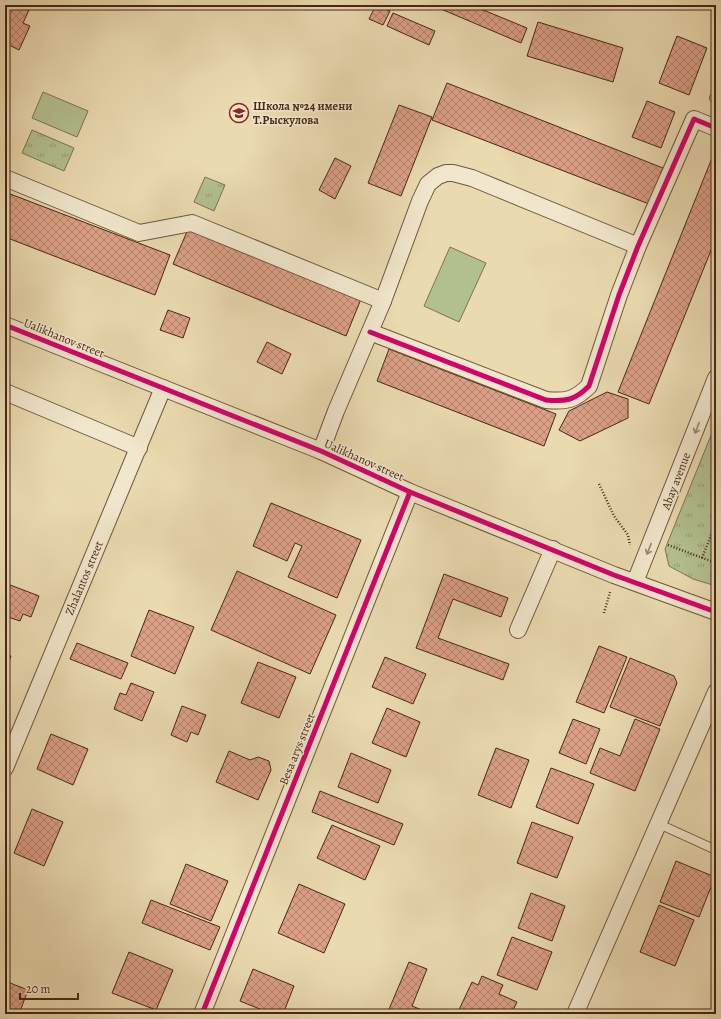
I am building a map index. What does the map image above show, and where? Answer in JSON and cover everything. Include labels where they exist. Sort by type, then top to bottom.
[{"type":"street","points":[[370,332],[546,400],[563,401],[580,395],[589,386],[619,294],[638,246],[694,119],[716,128]]},
{"type":"street","points":[[321,451],[384,301],[420,201],[428,184],[438,176],[446,173],[453,173],[472,178],[638,246]]},
{"type":"street","points":[[5,178],[139,233],[192,222],[384,301]]},
{"type":"street","name":"Ualikhanov street","points":[[5,325],[321,451],[410,492],[635,582],[716,612]]},
{"type":"street","name":"Abay avenue","points":[[635,582],[716,378]]},
{"type":"street","name":"Zhalantos street","points":[[5,768],[163,388]]},
{"type":"street","points":[[5,392],[139,448]]},
{"type":"street","name":"Besa arys street","points":[[202,1014],[410,492]]},
{"type":"street","points":[[518,630],[553,549]]},
{"type":"street","points":[[575,1014],[716,692]]},
{"type":"lane","points":[[659,824],[716,850]]},
{"type":"path","points":[[599,484],[614,516],[628,535]]},
{"type":"path","points":[[702,558],[716,523]]},
{"type":"path","points":[[653,539],[716,563]]},
{"type":"green space","points":[[43,92],[88,111],[77,137],[32,118]]},
{"type":"green space","points":[[32,130],[74,148],[64,171],[22,153]]},
{"type":"green space","points":[[205,177],[225,185],[214,211],[194,202]]},
{"type":"green space","points":[[450,247],[486,263],[459,322],[424,306]]},
{"type":"green space","points":[[716,423],[716,586],[693,579],[669,566],[665,549]]},
{"type":"building","points":[[12,5],[18,5],[29,10],[23,23],[30,26],[19,50],[5,43],[5,19]]},
{"type":"building","points":[[376,5],[390,11],[383,25],[369,19]]},
{"type":"building","points":[[384,5],[395,5],[393,9]]},
{"type":"building","points":[[429,5],[438,5],[437,9]]},
{"type":"building","points":[[443,5],[471,5],[527,28],[521,43],[441,9]]},
{"type":"building","points":[[393,13],[435,31],[429,45],[387,26]]},
{"type":"building","points":[[538,22],[623,48],[613,82],[527,56]]},
{"type":"building","points":[[677,36],[707,48],[689,95],[659,83]]},
{"type":"building","points":[[447,83],[663,168],[649,204],[432,120]]},
{"type":"building","points":[[647,101],[675,112],[661,148],[632,137]]},
{"type":"building","points":[[399,105],[432,117],[401,196],[368,183]]},
{"type":"building","points":[[716,148],[716,238],[649,404],[618,392]]},
{"type":"building","points":[[335,158],[351,166],[335,199],[319,190]]},
{"type":"building","points":[[5,192],[170,255],[155,295],[5,237]]},
{"type":"building","points":[[189,227],[361,299],[346,336],[173,264]]},
{"type":"building","points":[[168,310],[190,318],[183,338],[160,330]]},
{"type":"building","points":[[267,342],[291,354],[282,374],[257,362]]},
{"type":"building","points":[[389,349],[556,414],[544,446],[377,381]]},
{"type":"building","points":[[607,392],[628,399],[628,418],[580,441],[559,430],[569,411]]},
{"type":"building","points":[[271,503],[361,540],[337,598],[288,577],[302,546],[295,543],[287,561],[253,546]]},
{"type":"building","points":[[237,571],[336,615],[310,674],[211,630]]},
{"type":"building","points":[[444,574],[508,598],[501,617],[453,599],[438,638],[509,664],[503,680],[416,648]]},
{"type":"building","points":[[5,583],[39,596],[31,617],[23,614],[20,621],[5,616]]},
{"type":"building","points":[[149,610],[194,627],[175,674],[131,656]]},
{"type":"building","points":[[77,643],[128,663],[121,679],[70,659]]},
{"type":"building","points":[[599,646],[627,657],[604,713],[576,702]]},
{"type":"building","points":[[5,654],[11,656],[5,671]]},
{"type":"building","points":[[385,657],[426,674],[413,704],[372,687]]},
{"type":"building","points":[[630,658],[674,676],[677,683],[660,726],[610,707]]},
{"type":"building","points":[[258,662],[296,677],[279,718],[241,703]]},
{"type":"building","points":[[131,683],[154,692],[142,721],[114,709],[120,693],[126,695]]},
{"type":"building","points":[[182,706],[206,715],[198,735],[191,732],[187,742],[171,735]]},
{"type":"building","points":[[387,708],[420,722],[406,757],[372,743]]},
{"type":"building","points":[[573,719],[600,729],[586,764],[559,753]]},
{"type":"building","points":[[635,719],[660,729],[635,791],[590,773],[600,748],[620,756]]},
{"type":"building","points":[[51,734],[88,749],[73,785],[37,769]]},
{"type":"building","points":[[496,748],[529,760],[511,808],[478,795]]},
{"type":"building","points":[[229,751],[250,760],[258,757],[269,761],[271,770],[258,800],[216,782]]},
{"type":"building","points":[[351,753],[391,770],[378,803],[338,787]]},
{"type":"building","points":[[551,768],[594,784],[578,824],[536,807]]},
{"type":"building","points":[[716,784],[716,796],[712,794]]},
{"type":"building","points":[[320,791],[403,824],[394,845],[312,812]]},
{"type":"building","points":[[32,809],[63,822],[44,866],[14,853]]},
{"type":"building","points":[[532,822],[573,837],[557,878],[517,863]]},
{"type":"building","points":[[332,825],[380,846],[365,880],[317,858]]},
{"type":"building","points":[[676,861],[715,877],[699,917],[660,902]]},
{"type":"building","points":[[186,864],[228,881],[211,921],[170,904]]},
{"type":"building","points":[[299,884],[345,904],[324,953],[278,933]]},
{"type":"building","points":[[531,893],[565,906],[552,941],[518,928]]},
{"type":"building","points":[[151,900],[220,927],[210,950],[142,923]]},
{"type":"building","points":[[659,905],[694,920],[675,966],[640,952]]},
{"type":"building","points":[[512,937],[552,952],[537,990],[497,975]]},
{"type":"building","points":[[129,952],[173,970],[156,1010],[112,993]]},
{"type":"building","points":[[409,962],[427,969],[412,1006],[432,1014],[387,1014]]},
{"type":"building","points":[[253,969],[294,986],[283,1014],[272,1014],[240,1001]]},
{"type":"building","points":[[482,976],[503,985],[499,994],[517,1002],[511,1014],[457,1014],[472,982],[478,985]]},
{"type":"building","points":[[5,981],[28,990],[19,1014],[5,1009]]},
{"type":"cycle path","points":[[370,332],[546,400],[559,401],[575,397],[589,386],[619,295],[638,246],[694,119],[716,128]]},
{"type":"cycle path","points":[[5,325],[321,451],[410,492],[614,575],[716,612]]},
{"type":"cycle path","points":[[202,1014],[410,492]]},
{"type":"place","name":"Школа №24 имени Т.Рыскулова","points":[[239,113]]}]
